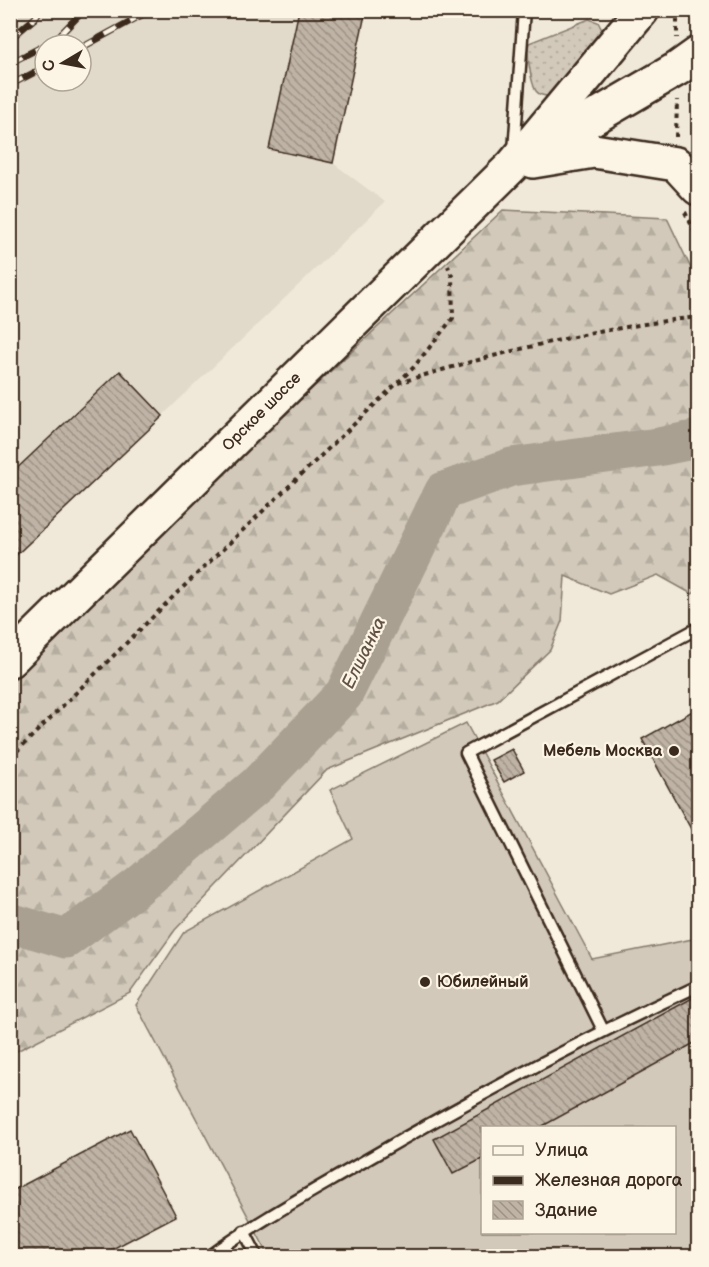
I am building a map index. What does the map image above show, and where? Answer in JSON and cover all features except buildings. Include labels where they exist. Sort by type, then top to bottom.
[{"type":"main road","points":[[513,165],[642,10]]},
{"type":"main road","points":[[513,165],[688,61]]},
{"type":"main road","points":[[513,165],[594,151],[676,164],[690,196]]},
{"type":"main road","name":"Орское шоссе","points":[[10,660],[513,165]]},
{"type":"lane","points":[[513,165],[524,10]]},
{"type":"lane","points":[[603,1030],[466,753],[699,628]]},
{"type":"lane","points":[[210,1257],[244,1232],[416,1131],[603,1030],[699,986]]},
{"type":"lane","points":[[244,1232],[257,1257]]},
{"type":"path","points":[[676,164],[688,61],[677,10]]},
{"type":"path","points":[[690,196],[699,238]]},
{"type":"path","points":[[10,758],[178,592],[413,368],[453,318],[452,276],[438,239]]},
{"type":"path","points":[[397,383],[483,357],[570,337],[699,317]]},
{"type":"shaded area","points":[[11,11],[366,11],[333,163],[385,202],[11,561]]},
{"type":"green space","points":[[589,19],[598,22],[603,32],[549,96],[536,91],[531,75],[529,43]]},
{"type":"green space","points":[[503,210],[667,218],[698,283],[698,590],[692,594],[658,575],[609,594],[565,576],[562,621],[550,650],[498,700],[327,770],[175,930],[130,993],[11,1054],[11,683],[223,472]]},
{"type":"green space","name":"Юбилейный","points":[[466,723],[592,959],[698,938],[698,1256],[269,1256],[136,1005],[184,932],[353,839],[330,790]]},
{"type":"waterway","name":"Елшанка","points":[[10,930],[16,924],[66,939],[137,887],[258,784],[344,694],[444,491],[511,467],[658,447],[698,439]]},
{"type":"railway","points":[[10,39],[35,18],[40,10]]},
{"type":"railway","points":[[10,63],[55,40],[84,10]]},
{"type":"railway","points":[[93,41],[151,10]]},
{"type":"railway","points":[[10,85],[33,73]]},
{"type":"place","name":"Мебель Москва","points":[[674,751]]},
{"type":"place","name":"Юбилейный","points":[[425,982]]}]
